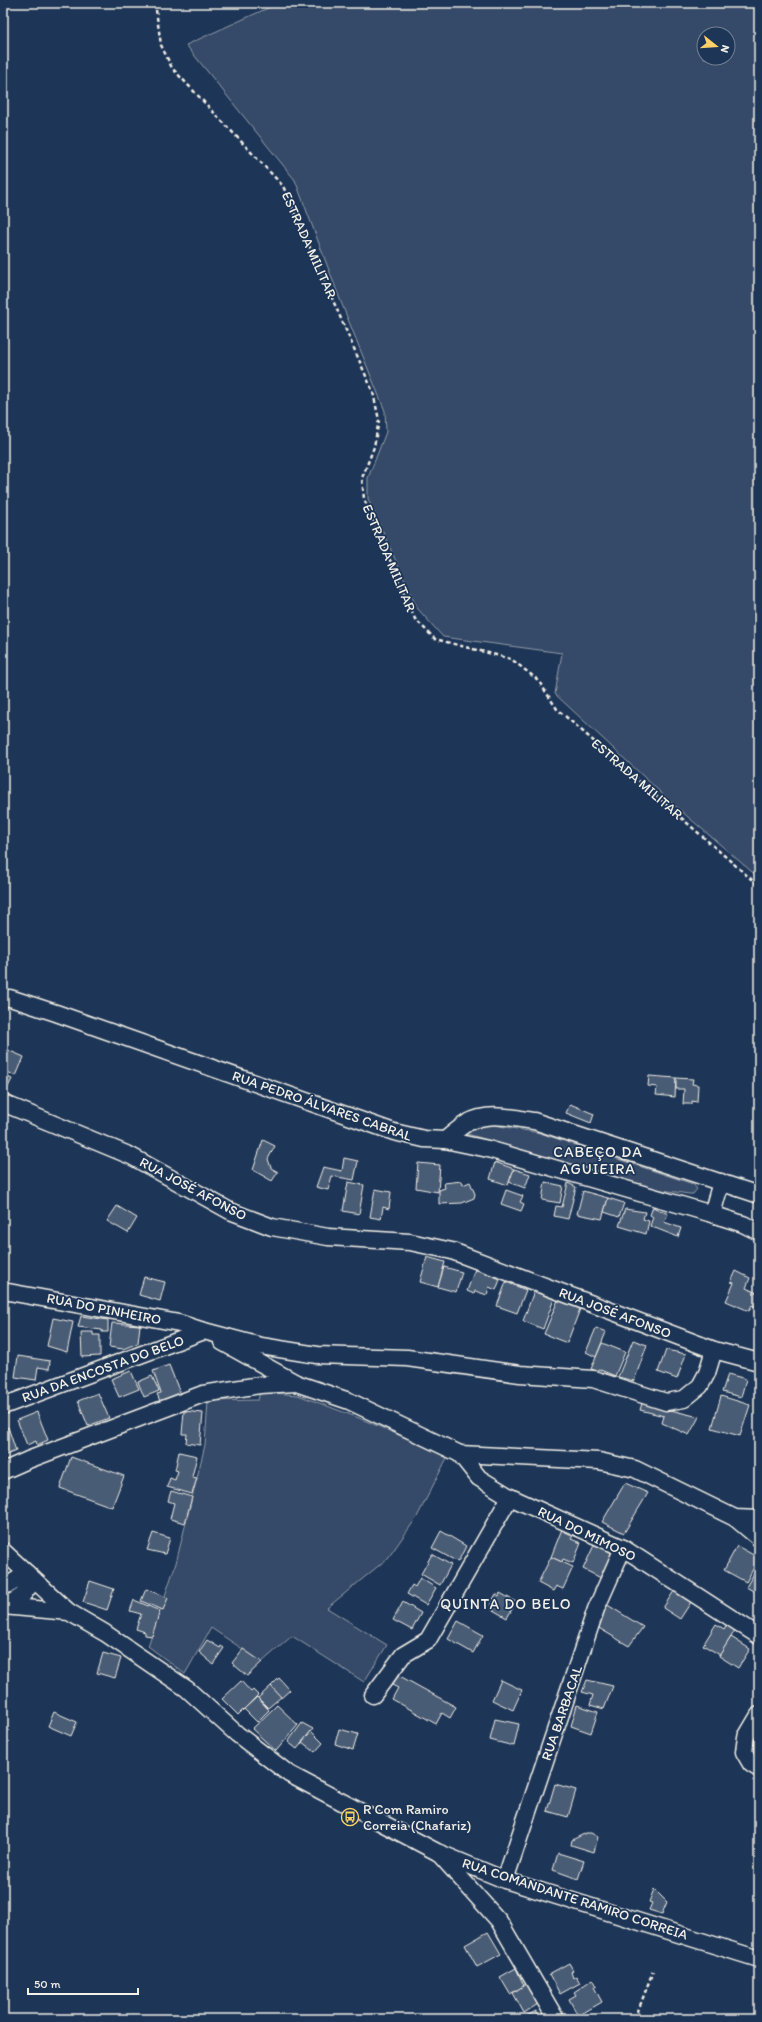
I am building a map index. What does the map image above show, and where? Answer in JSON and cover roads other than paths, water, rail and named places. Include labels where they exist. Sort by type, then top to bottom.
[{"type":"street","name":"RUA PEDRO ÁLVARES CABRAL","points":[[3,998],[10,998],[63,1016],[394,1132],[424,1139],[445,1140],[488,1149],[712,1214],[743,1224],[759,1232]]},
{"type":"street","name":"RUA JOSÉ AFONSO","points":[[3,1103],[131,1156],[230,1211],[272,1227],[328,1237],[410,1242],[452,1251],[714,1350],[759,1362]]},
{"type":"street","points":[[445,1140],[468,1122],[483,1117],[504,1117],[534,1121],[759,1195]]},
{"type":"street","points":[[712,1214],[721,1182]]},
{"type":"street","name":"RUA DO PINHEIRO","points":[[3,1291],[179,1323],[204,1331]]},
{"type":"street","points":[[204,1331],[261,1346],[317,1355],[407,1358],[520,1374],[593,1378],[666,1402],[684,1399],[700,1386],[707,1373],[714,1350]]},
{"type":"street","points":[[204,1331],[296,1383],[349,1401],[460,1454],[599,1462],[635,1470],[735,1518],[759,1538]]},
{"type":"street","name":"RUA DA ENCOSTA DO BELO","points":[[3,1406],[204,1331]]},
{"type":"street","points":[[3,1471],[28,1460],[203,1394],[260,1385],[296,1383]]},
{"type":"street","name":"RUA DO MIMOSO","points":[[460,1454],[479,1478],[510,1497],[623,1548],[759,1636]]},
{"type":"street","points":[[373,1695],[403,1655],[428,1640],[510,1497]]},
{"type":"street","points":[[735,1518],[759,1519]]},
{"type":"street","name":"RUA BARBACAL","points":[[505,1880],[596,1610],[623,1548]]},
{"type":"street","points":[[3,1551],[68,1612]]},
{"type":"street","points":[[3,1586],[30,1577]]},
{"type":"street","name":"RUA COMANDANTE RAMIRO CORREIA","points":[[5,1606],[22,1596],[30,1577]]},
{"type":"street","name":"RUA COMANDANTE RAMIRO CORREIA","points":[[5,1606],[68,1612],[105,1633],[187,1689],[237,1734],[289,1774],[437,1852],[505,1880],[759,1958]]},
{"type":"street","points":[[759,1715],[746,1737],[744,1752],[751,1764],[759,1769]]},
{"type":"street","points":[[437,1852],[499,1921],[556,2019]]},
{"type":"place","name":"R Com Ramiro Correia (Chafariz)","points":[[350,1817]]},
{"type":"district","name":"CABEÇO DA AGUIEIRA","points":[[598,1160]]},
{"type":"district","name":"QUINTA DO BELO","points":[[506,1604]]}]
